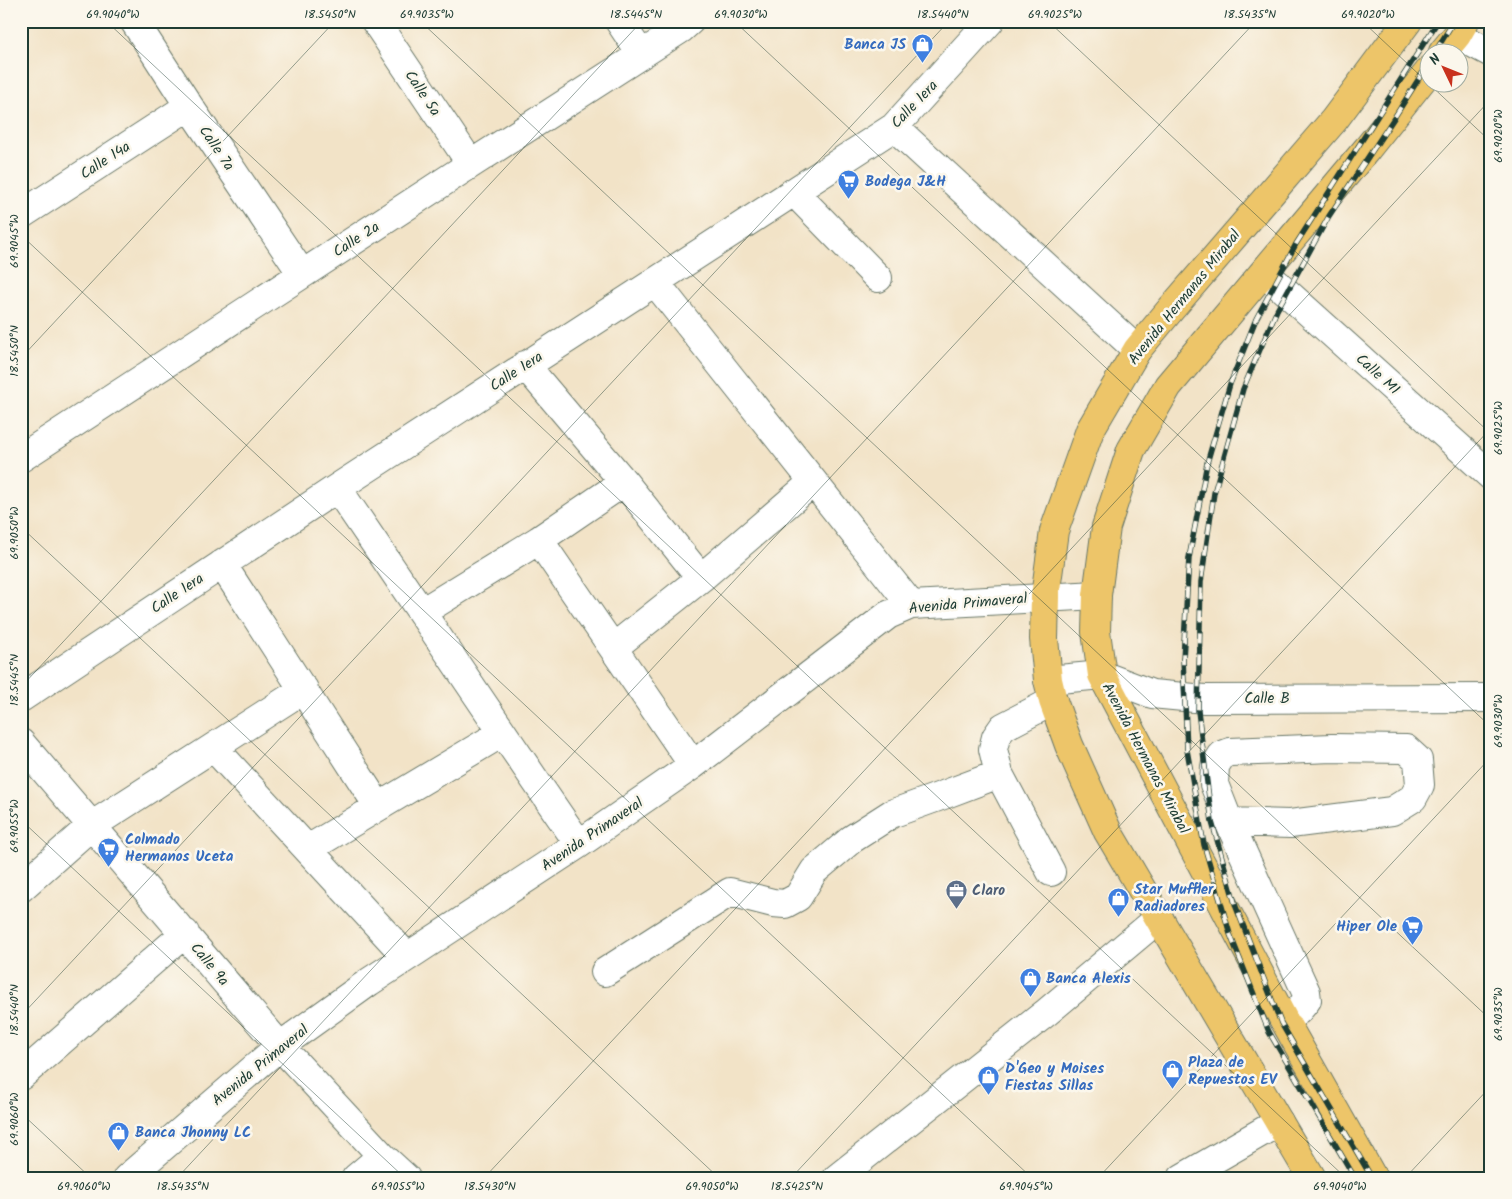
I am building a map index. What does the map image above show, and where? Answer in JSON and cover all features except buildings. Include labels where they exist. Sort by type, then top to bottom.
[{"type":"main road","name":"Avenida Hermanas Mirabal","points":[[1312,1178],[1108,832],[1070,745],[1051,690],[1044,639],[1045,597],[1054,531],[1090,430],[1137,350],[1334,120],[1408,21]]},
{"type":"main road","name":"Avenida Hermanas Mirabal","points":[[1373,1178],[1284,1020],[1102,675],[1096,632],[1097,594],[1106,527],[1131,450],[1168,386],[1265,273],[1420,83]]},
{"type":"street","name":"Calle 7a","points":[[134,21],[302,274]]},
{"type":"street","name":"Calle 5a","points":[[375,21],[471,164]]},
{"type":"street","points":[[619,21],[641,54]]},
{"type":"street","name":"Calle 2a","points":[[21,458],[690,21]]},
{"type":"street","name":"Calle 1era","points":[[21,698],[525,365],[894,127],[990,21]]},
{"type":"street","points":[[1455,36],[1491,54]]},
{"type":"street","name":"Calle 14a","points":[[21,215],[189,106]]},
{"type":"street","points":[[894,127],[1137,350]]},
{"type":"street","points":[[794,192],[878,278]]},
{"type":"street","name":"Calle M1","points":[[1265,273],[1491,476]]},
{"type":"street","points":[[655,282],[911,605]]},
{"type":"street","points":[[525,365],[624,482],[701,578]]},
{"type":"street","points":[[422,612],[539,540],[624,482]]},
{"type":"street","points":[[613,648],[701,578],[813,482]]},
{"type":"street","points":[[337,488],[579,844]]},
{"type":"street","points":[[539,540],[693,765]]},
{"type":"street","points":[[222,564],[378,806]]},
{"type":"street","name":"Avenida Primaveral","points":[[127,1178],[280,1046],[369,982],[579,844],[693,765],[888,615],[911,605],[1097,594]]},
{"type":"street","name":"Calle B","points":[[1051,690],[1102,675],[1152,694],[1204,699],[1491,698]]},
{"type":"street","points":[[21,888],[91,826],[304,689]]},
{"type":"street","points":[[1050,872],[999,774],[993,749],[996,737],[1003,727],[1051,690]]},
{"type":"street","points":[[308,849],[502,733]]},
{"type":"street","name":"Calle 9a","points":[[21,743],[280,1046],[382,1156],[406,1178]]},
{"type":"street","points":[[214,748],[407,957]]},
{"type":"street","points":[[1229,822],[1290,824],[1392,812],[1413,798],[1420,786],[1418,760],[1406,749],[1332,748],[1230,752],[1222,756],[1215,766],[1214,784],[1229,822],[1306,992],[1307,1000],[1298,1010],[1284,1020]]},
{"type":"street","points":[[605,972],[730,892],[773,903],[785,904],[798,897],[814,871],[852,839],[891,814],[999,774]]},
{"type":"street","points":[[837,1178],[1047,1012],[1159,918]]},
{"type":"street","points":[[21,1076],[184,933]]},
{"type":"street","points":[[1182,1178],[1279,1122]]},
{"type":"street","points":[[356,1178],[382,1156]]},
{"type":"railway","points":[[1355,1178],[1269,1032],[1230,934],[1204,845],[1187,750],[1183,659],[1189,558],[1207,463],[1230,384],[1256,319],[1296,244],[1438,21]]},
{"type":"railway","points":[[1441,42],[1454,21]]},
{"type":"railway","points":[[1372,1178],[1281,1023],[1236,907],[1212,822],[1198,711],[1201,582],[1214,493],[1243,389],[1277,310],[1329,216],[1420,77]]},
{"type":"place","name":"Banca JS","points":[[922,63]]},
{"type":"place","name":"Bodega J&H","points":[[849,200]]},
{"type":"place","name":"Colmado Hermanos Uceta","points":[[109,867]]},
{"type":"place","name":"Claro","points":[[956,909]]},
{"type":"place","name":"Star Muffler Radiadores","points":[[1118,917]]},
{"type":"place","name":"Hiper Ole","points":[[1413,945]]},
{"type":"place","name":"Banca Alexis","points":[[1030,997]]},
{"type":"place","name":"Plaza de Repuestos EV","points":[[1172,1090]]},
{"type":"place","name":"D'Geo y Moises Fiestas Sillas","points":[[989,1096]]},
{"type":"place","name":"Banca Jhonny LC","points":[[119,1151]]}]
